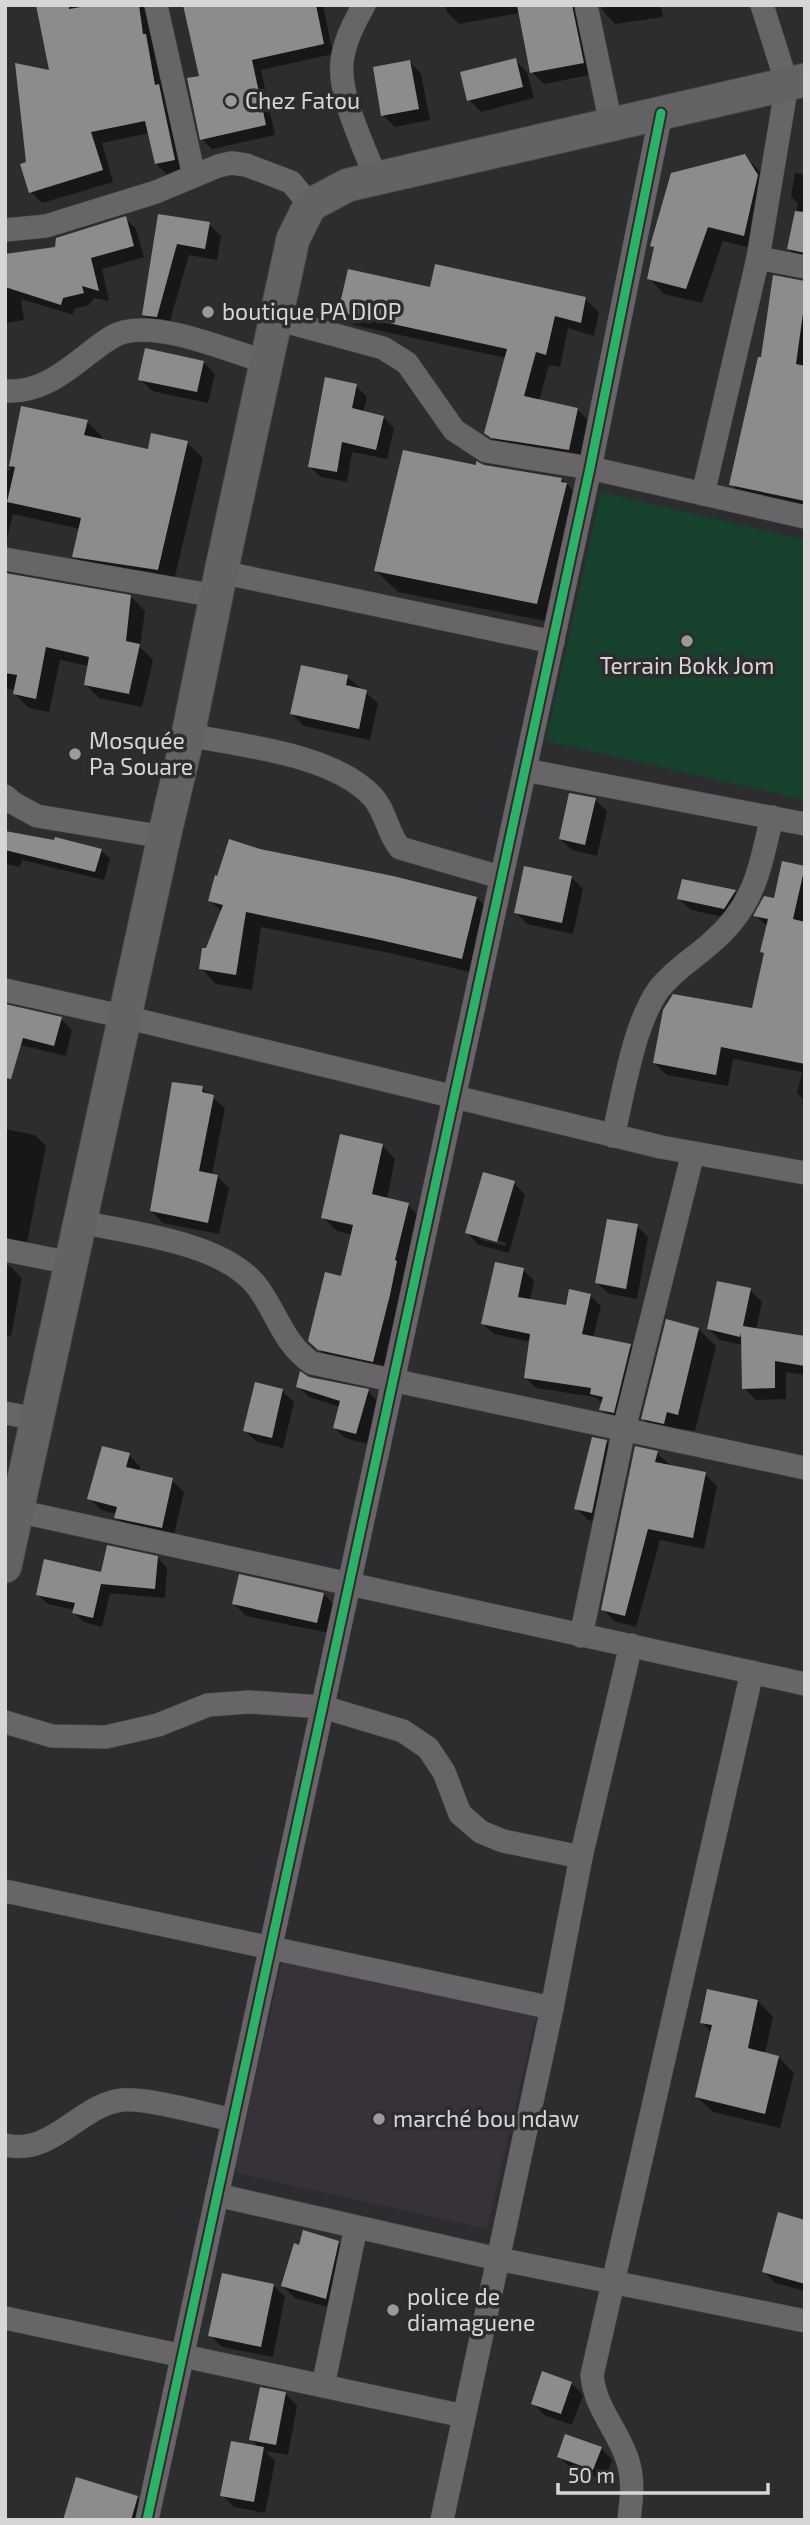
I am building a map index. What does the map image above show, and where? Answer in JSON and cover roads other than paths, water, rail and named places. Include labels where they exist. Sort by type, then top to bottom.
[{"type":"main road","points":[[5,1566],[17,1511],[21,1416],[71,1263],[188,735],[293,239],[310,205],[348,184],[796,82]]},
{"type":"street","points":[[156,5],[194,176]]},
{"type":"street","points":[[363,5],[346,42],[341,64],[343,89],[376,178]]},
{"type":"street","points":[[586,5],[611,124]]},
{"type":"street","points":[[703,494],[796,82],[762,5]]},
{"type":"street","points":[[147,2520],[500,877],[553,642],[661,113]]},
{"type":"street","points":[[5,230],[46,226],[156,191],[231,163],[246,164],[291,182],[310,205]]},
{"type":"street","points":[[758,258],[805,267]]},
{"type":"street","points":[[276,318],[383,348],[407,363],[454,430],[486,452],[590,468],[805,517]]},
{"type":"street","points":[[5,391],[18,392],[36,388],[56,378],[123,332],[168,332],[267,362]]},
{"type":"street","points":[[5,559],[218,584],[553,642]]},
{"type":"street","points":[[188,735],[314,761],[341,772],[373,798],[387,823],[391,838],[400,848],[500,877]]},
{"type":"street","points":[[525,770],[805,824]]},
{"type":"street","points":[[5,796],[37,816],[164,837]]},
{"type":"street","points":[[613,1136],[642,1021],[659,990],[682,965],[712,943],[739,914],[755,887],[772,817]]},
{"type":"street","points":[[5,990],[613,1136],[805,1173]]},
{"type":"street","points":[[581,1636],[624,1429],[693,1153]]},
{"type":"street","points":[[80,1222],[219,1255],[240,1268],[259,1288],[296,1352],[312,1363],[805,1468]]},
{"type":"street","points":[[5,1250],[71,1263]]},
{"type":"street","points":[[17,1511],[805,1684]]},
{"type":"street","points":[[442,2520],[552,2008],[581,1857],[631,1645]]},
{"type":"street","points":[[629,2520],[633,2486],[630,2468],[625,2451],[596,2399],[592,2375],[752,1672]]},
{"type":"street","points":[[5,1722],[52,1736],[106,1737],[158,1725],[208,1705],[249,1702],[323,1707],[403,1731],[428,1748],[444,1772],[460,1814],[481,1832],[503,1841],[581,1857]]},
{"type":"street","points":[[5,1891],[552,2008]]},
{"type":"street","points":[[5,2145],[32,2147],[105,2104],[123,2100],[233,2120]]},
{"type":"street","points":[[217,2195],[498,2259],[805,2321]]},
{"type":"street","points":[[323,2386],[356,2227]]},
{"type":"street","points":[[5,2318],[464,2416]]},
{"type":"place","name":"Chez Fatou","points":[[231,101]]},
{"type":"place","name":"boutique PA DIOP","points":[[208,312]]},
{"type":"place","name":"Terrain Bokk Jom","points":[[687,641]]},
{"type":"place","name":"Mosquée Pa Souare","points":[[75,754]]},
{"type":"place","name":"marché bou ndaw","points":[[379,2119]]},
{"type":"place","name":"police de diamaguene","points":[[393,2310]]}]
